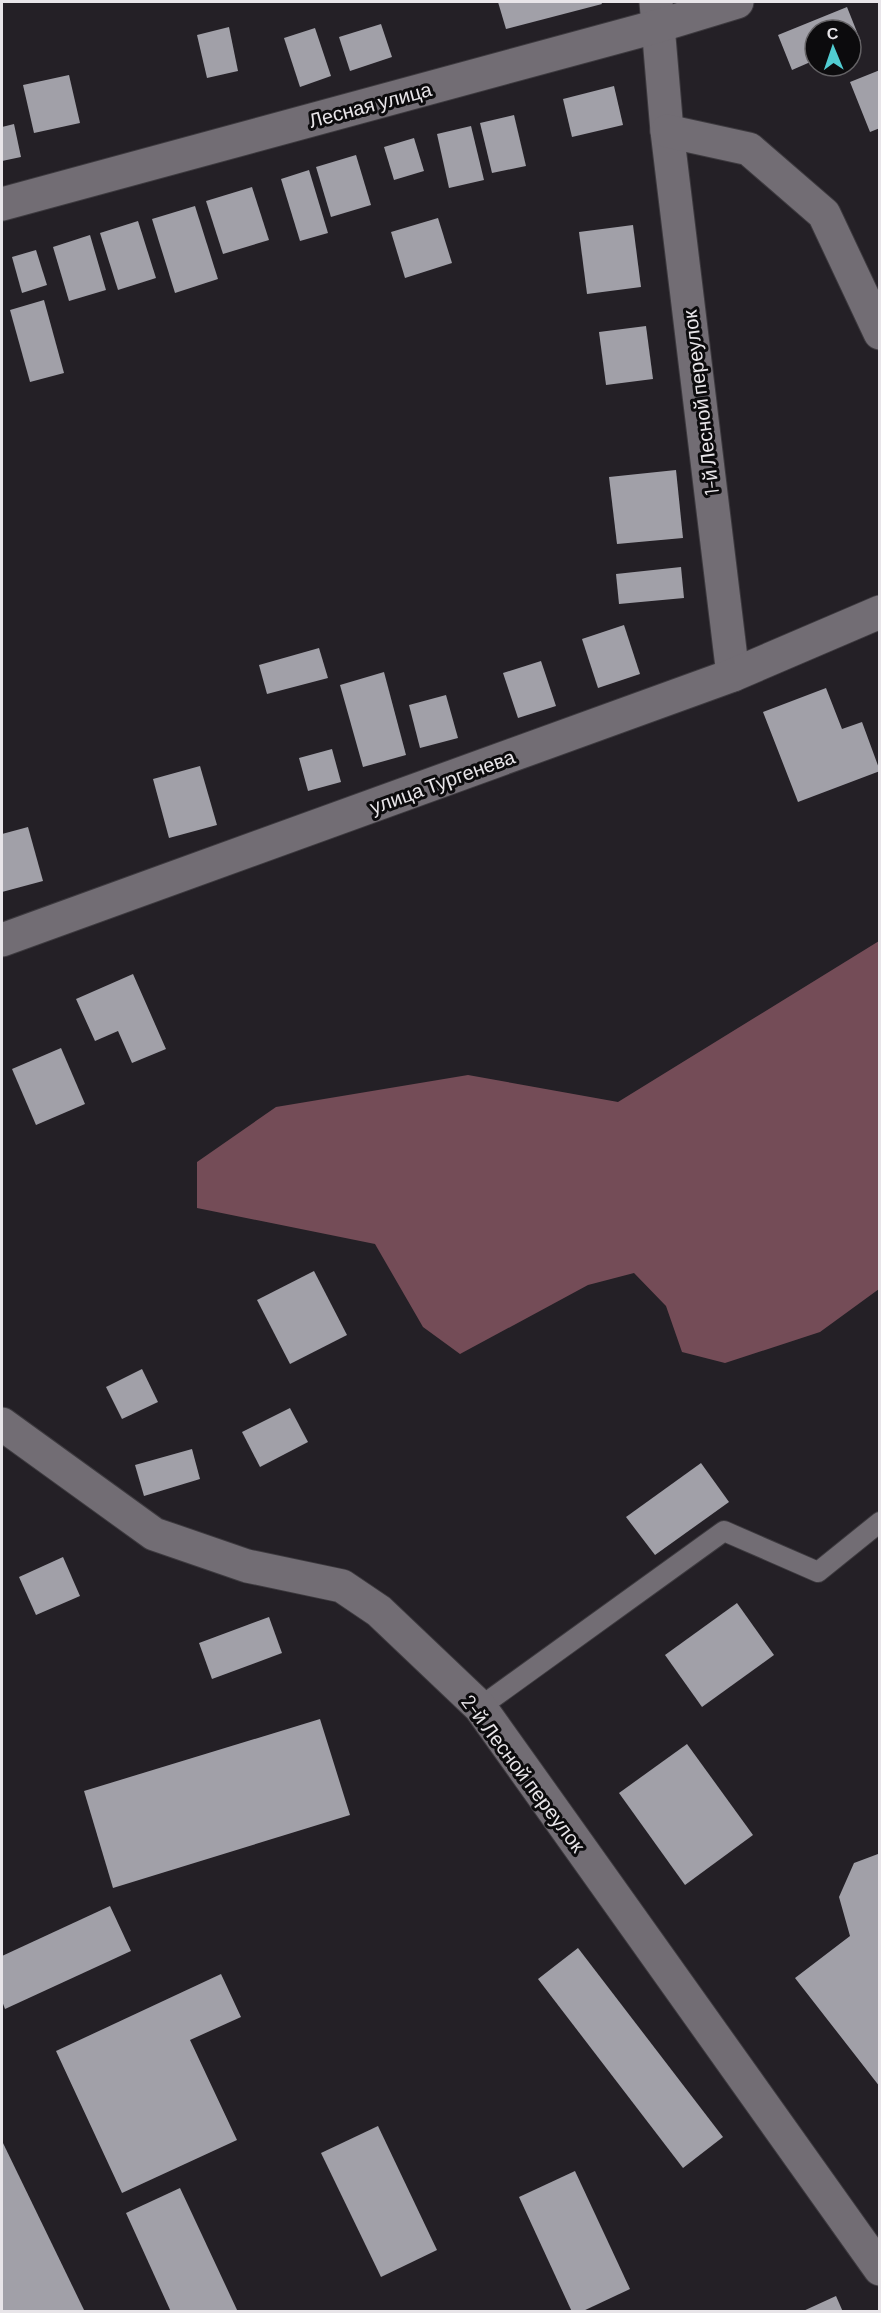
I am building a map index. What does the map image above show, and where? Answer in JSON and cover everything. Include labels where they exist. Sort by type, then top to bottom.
[{"type":"street","name":"Лесная улица","points":[[2,204],[657,14],[738,2]]},
{"type":"street","name":"1-й Лесной переулок","points":[[657,14],[667,131],[733,675]]},
{"type":"street","points":[[667,131],[749,149],[824,214],[879,333]]},
{"type":"street","name":"улица Тургенева","points":[[2,940],[733,675],[879,612]]},
{"type":"street","name":"2-й Лесной переулок","points":[[2,1424],[154,1534],[247,1566],[342,1586],[379,1611],[480,1707],[879,2269]]},
{"type":"lane","points":[[480,1707],[724,1531],[818,1572],[879,1522]]},
{"type":"shaded area","points":[[879,941],[879,1289],[820,1332],[725,1363],[682,1352],[666,1306],[634,1273],[588,1285],[460,1354],[423,1327],[375,1244],[197,1208],[197,1162],[276,1107],[468,1075],[618,1102]]},
{"type":"building","points":[[498,2],[601,2],[602,4],[506,29]]},
{"type":"building","points":[[847,7],[851,18],[820,18]]},
{"type":"building","points":[[381,24],[392,57],[350,71],[339,37]]},
{"type":"building","points":[[803,25],[803,65],[792,70],[778,35]]},
{"type":"building","points":[[229,27],[238,71],[207,78],[197,35]]},
{"type":"building","points":[[315,28],[331,76],[300,87],[284,38]]},
{"type":"building","points":[[880,70],[880,128],[870,132],[850,82]]},
{"type":"building","points":[[69,75],[80,123],[34,133],[23,85]]},
{"type":"building","points":[[614,86],[623,125],[572,137],[563,99]]},
{"type":"building","points":[[514,115],[526,166],[492,173],[480,123]]},
{"type":"building","points":[[14,124],[21,157],[2,161],[2,127]]},
{"type":"building","points":[[471,126],[484,180],[449,188],[437,134]]},
{"type":"building","points":[[414,138],[424,171],[394,180],[384,147]]},
{"type":"building","points":[[356,155],[371,205],[331,217],[316,167]]},
{"type":"building","points":[[309,170],[328,233],[300,241],[281,179]]},
{"type":"building","points":[[252,187],[269,240],[223,254],[206,201]]},
{"type":"building","points":[[195,206],[218,279],[175,293],[152,219]]},
{"type":"building","points":[[438,218],[452,263],[405,278],[391,232]]},
{"type":"building","points":[[138,221],[156,278],[118,290],[100,233]]},
{"type":"building","points":[[633,225],[641,287],[587,294],[579,232]]},
{"type":"building","points":[[90,235],[106,290],[69,301],[53,247]]},
{"type":"building","points":[[36,250],[47,285],[22,293],[12,257]]},
{"type":"building","points":[[44,300],[64,373],[30,382],[10,310]]},
{"type":"building","points":[[646,326],[653,379],[606,385],[599,332]]},
{"type":"building","points":[[676,470],[683,538],[617,544],[609,477]]},
{"type":"building","points":[[681,567],[684,598],[619,604],[616,574]]},
{"type":"building","points":[[624,625],[640,674],[598,688],[582,639]]},
{"type":"building","points":[[319,648],[328,678],[267,694],[259,665]]},
{"type":"building","points":[[541,661],[556,706],[518,718],[503,673]]},
{"type":"building","points":[[384,672],[406,755],[363,767],[340,685]]},
{"type":"building","points":[[826,688],[842,729],[862,722],[880,771],[798,802],[763,712]]},
{"type":"building","points":[[446,695],[458,738],[420,748],[409,705]]},
{"type":"building","points":[[332,749],[341,782],[308,791],[299,758]]},
{"type":"building","points":[[200,766],[217,825],[169,838],[153,779]]},
{"type":"building","points":[[28,827],[43,881],[2,892],[2,834]]},
{"type":"building","points":[[133,974],[166,1049],[132,1063],[118,1031],[95,1041],[76,999]]},
{"type":"building","points":[[61,1048],[85,1104],[36,1125],[12,1069]]},
{"type":"building","points":[[314,1271],[347,1335],[290,1364],[257,1300]]},
{"type":"building","points":[[142,1369],[158,1402],[122,1419],[106,1387]]},
{"type":"building","points":[[290,1408],[308,1442],[260,1467],[242,1432]]},
{"type":"building","points":[[192,1449],[200,1479],[144,1496],[135,1465]]},
{"type":"building","points":[[701,1463],[729,1502],[655,1555],[626,1517]]},
{"type":"building","points":[[63,1557],[80,1596],[36,1615],[19,1577]]},
{"type":"building","points":[[737,1603],[774,1655],[702,1707],[665,1655]]},
{"type":"building","points":[[269,1617],[282,1653],[212,1679],[199,1643]]},
{"type":"building","points":[[320,1719],[350,1815],[113,1888],[84,1791]]},
{"type":"building","points":[[687,1744],[753,1835],[685,1885],[619,1793]]},
{"type":"building","points":[[880,1854],[880,2087],[795,1978],[850,1936],[839,1897],[854,1863]]},
{"type":"building","points":[[110,1906],[131,1951],[5,2009],[2,2001],[2,1956]]},
{"type":"building","points":[[578,1948],[723,2137],[683,2168],[538,1979]]},
{"type":"building","points":[[221,1974],[241,2017],[190,2040],[237,2140],[122,2193],[56,2051]]},
{"type":"building","points":[[378,2126],[437,2250],[381,2277],[321,2153]]},
{"type":"building","points":[[2,2141],[85,2312],[2,2312]]},
{"type":"building","points":[[575,2171],[630,2289],[581,2312],[572,2312],[519,2197]]},
{"type":"building","points":[[180,2188],[238,2312],[171,2312],[126,2213]]},
{"type":"building","points":[[836,2296],[843,2312],[801,2312]]}]
